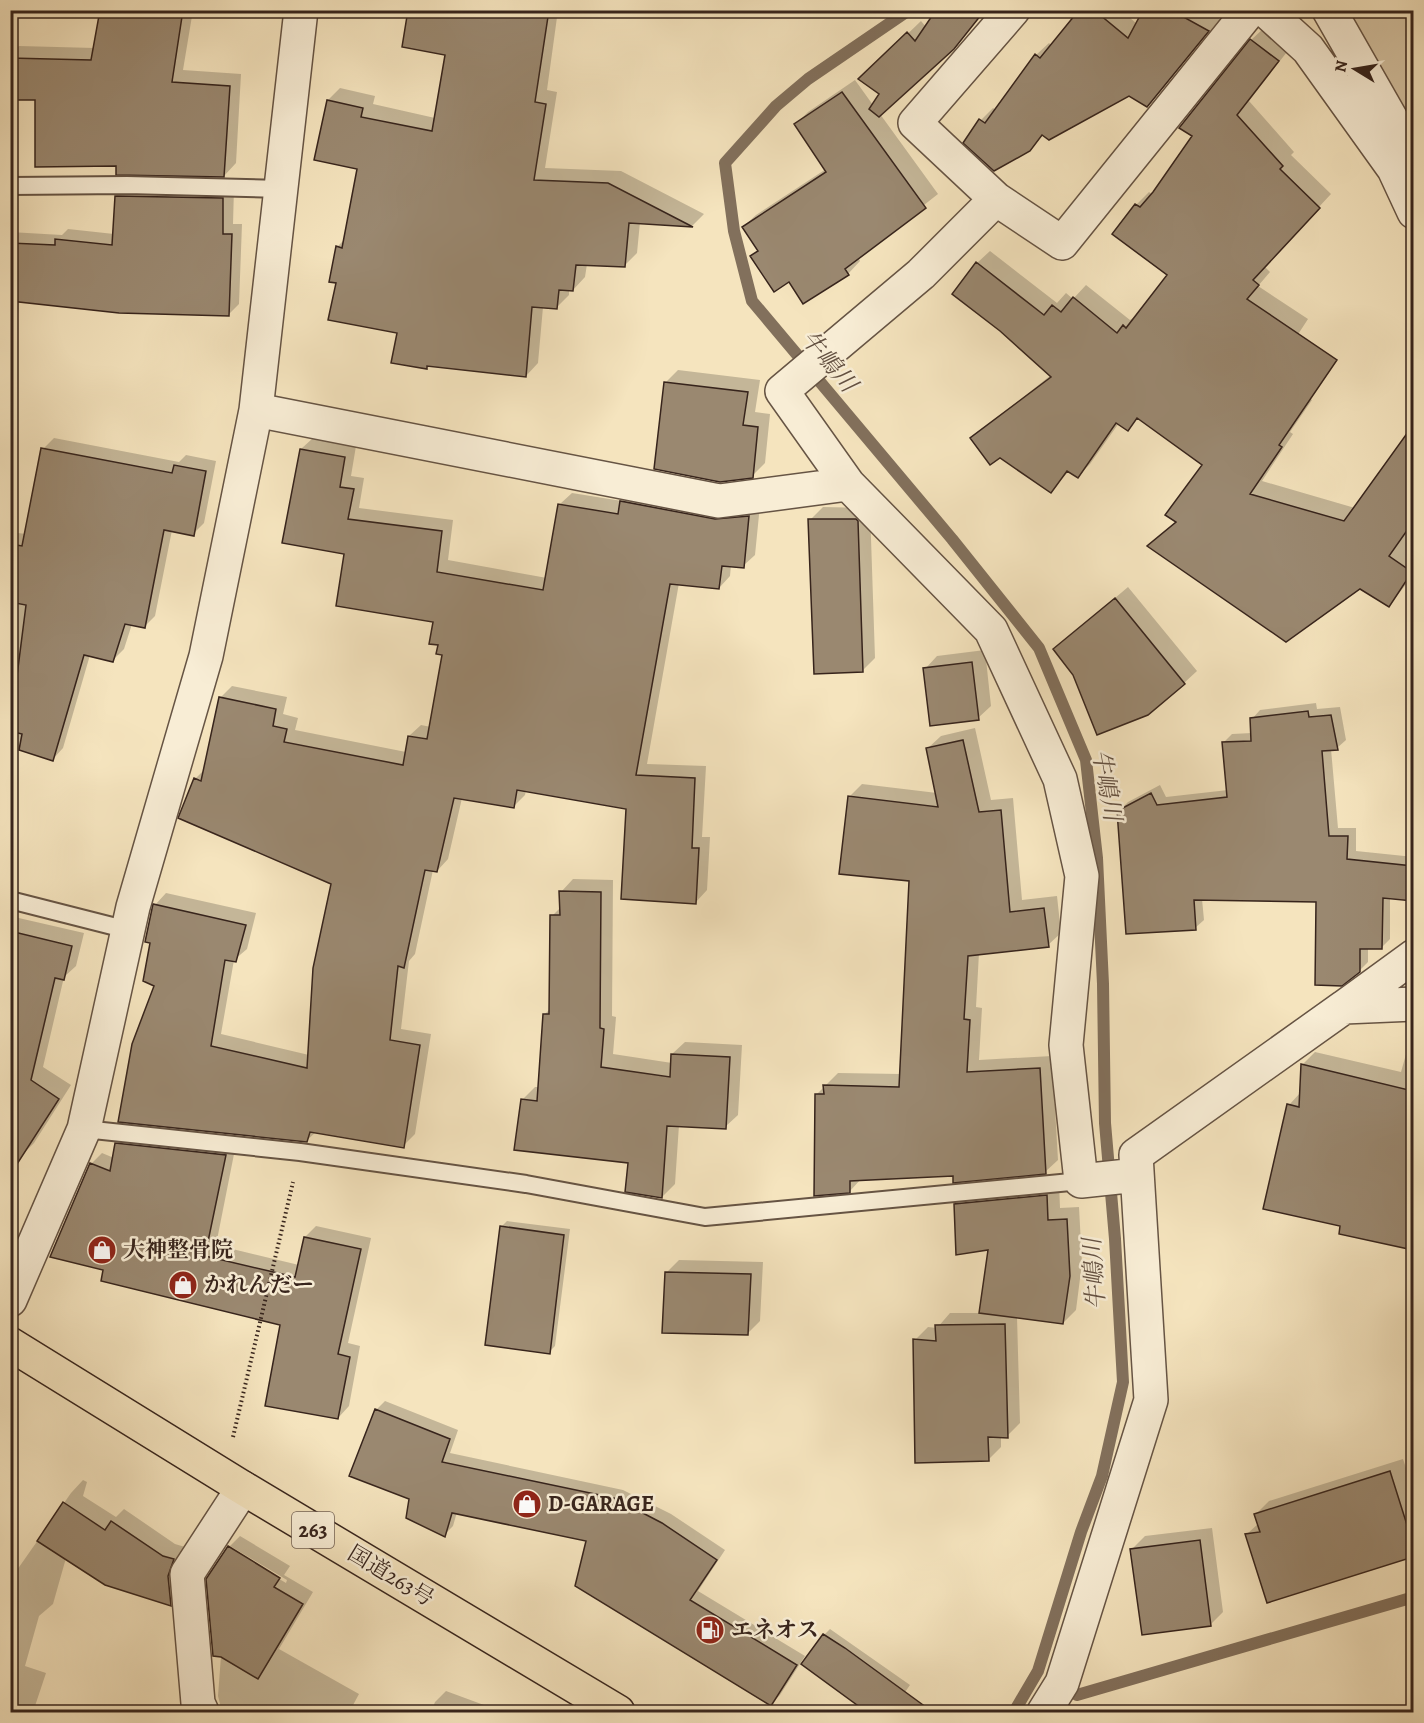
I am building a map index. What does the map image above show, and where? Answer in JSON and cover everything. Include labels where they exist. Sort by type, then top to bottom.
[{"type":"highway","name":"国道263号","points":[[10,1344],[243,1488],[618,1713]]},
{"type":"street","points":[[10,1300],[84,1129],[128,930],[206,656],[256,410],[301,10]]},
{"type":"street","points":[[1013,10],[915,123],[996,199],[1062,243],[1250,10]]},
{"type":"street","points":[[1265,10],[1308,49],[1394,169],[1413,212]]},
{"type":"street","points":[[1329,10],[1413,159]]},
{"type":"street","points":[[996,199],[921,274],[782,391],[848,484],[992,630],[1060,779],[1082,876],[1066,1045],[1081,1181],[1137,1175]]},
{"type":"street","points":[[256,410],[719,501],[848,484]]},
{"type":"street","points":[[1044,1713],[1062,1683],[1151,1400],[1136,1155],[1413,956]]},
{"type":"street","points":[[1344,1007],[1413,1004]]},
{"type":"street","points":[[202,1713],[198,1703],[187,1575],[243,1488]]},
{"type":"lane","points":[[10,186],[127,185],[281,189]]},
{"type":"lane","points":[[10,900],[128,930]]},
{"type":"lane","points":[[84,1129],[300,1152],[526,1185],[705,1217],[1081,1181]]},
{"type":"path","points":[[213,1469],[232,1440],[300,1152]]},
{"type":"shaded area","points":[[1345,11],[1413,11],[1413,131]]},
{"type":"building","points":[[100,10],[183,10],[172,82],[230,86],[224,177],[116,175],[116,166],[35,167],[35,100],[10,100],[10,58],[91,60]]},
{"type":"building","points":[[408,10],[549,10],[535,102],[546,104],[534,180],[608,183],[693,227],[629,223],[625,267],[576,265],[573,291],[559,290],[557,309],[532,307],[526,377],[427,366],[427,369],[391,363],[397,333],[328,320],[336,283],[329,282],[336,246],[342,248],[357,169],[314,160],[327,100],[363,108],[361,117],[432,131],[445,55],[402,47]]},
{"type":"building","points":[[936,10],[985,10],[954,49],[879,117],[869,109],[879,94],[858,79],[907,32],[915,41]]},
{"type":"building","points":[[1079,10],[1094,10],[1128,38],[1143,10],[1171,10],[1209,31],[1147,107],[1129,96],[1049,140],[1042,135],[1030,151],[994,171],[963,143],[979,119],[985,123],[1035,54],[1040,58]]},
{"type":"building","points":[[1250,39],[1279,61],[1237,115],[1283,166],[1280,169],[1320,208],[1253,280],[1259,285],[1247,299],[1337,360],[1279,445],[1282,447],[1250,494],[1344,521],[1413,425],[1413,522],[1389,556],[1412,572],[1389,607],[1360,589],[1286,642],[1147,546],[1176,522],[1165,515],[1202,465],[1137,418],[1128,431],[1116,423],[1078,478],[1067,471],[1051,493],[1000,458],[990,465],[970,438],[1051,377],[1000,331],[952,294],[976,262],[1044,315],[1052,305],[1061,312],[1073,297],[1117,333],[1123,325],[1126,328],[1167,275],[1112,234],[1135,204],[1140,207],[1153,192],[1192,136],[1179,128]]},
{"type":"building","points":[[842,92],[926,208],[845,269],[849,275],[803,304],[789,282],[774,292],[750,256],[758,251],[742,227],[826,172],[794,124]]},
{"type":"building","points":[[115,196],[223,198],[223,234],[232,234],[229,316],[119,313],[10,301],[10,243],[55,245],[55,239],[112,245]]},
{"type":"building","points":[[664,382],[748,392],[743,425],[758,427],[753,478],[720,482],[654,469]]},
{"type":"building","points":[[41,448],[172,473],[174,465],[206,471],[194,536],[164,530],[145,628],[125,624],[113,662],[84,655],[53,761],[19,750],[22,734],[10,731],[26,605],[10,602],[10,544],[22,546]]},
{"type":"building","points":[[300,449],[345,457],[340,487],[354,489],[348,519],[442,531],[437,572],[543,590],[558,504],[618,514],[620,501],[715,519],[749,516],[744,568],[722,566],[719,589],[670,584],[636,775],[695,778],[692,848],[699,848],[696,904],[621,899],[626,809],[517,790],[514,808],[454,798],[437,872],[425,870],[404,968],[398,966],[390,1040],[420,1045],[404,1148],[310,1132],[307,1142],[118,1122],[132,1044],[154,986],[143,981],[150,943],[145,942],[153,904],[246,925],[236,962],[225,960],[211,1046],[307,1068],[313,968],[331,884],[178,818],[194,778],[201,781],[219,697],[276,709],[273,726],[287,729],[284,742],[403,765],[408,736],[427,739],[442,655],[436,654],[438,645],[429,644],[433,622],[336,606],[344,554],[282,543]]},
{"type":"building","points":[[808,519],[856,519],[858,521],[863,672],[814,674]]},
{"type":"building","points":[[1115,598],[1185,684],[1148,715],[1097,735],[1073,675],[1053,649]]},
{"type":"building","points":[[972,662],[979,720],[930,726],[923,668]]},
{"type":"building","points":[[1308,711],[1309,717],[1331,715],[1338,750],[1322,751],[1329,836],[1348,836],[1347,859],[1413,866],[1413,901],[1383,898],[1382,949],[1360,949],[1360,972],[1342,986],[1315,985],[1316,902],[1194,900],[1196,930],[1126,934],[1117,811],[1151,793],[1157,805],[1227,797],[1222,742],[1251,741],[1250,718]]},
{"type":"building","points":[[963,740],[979,812],[1001,810],[1010,912],[1044,908],[1049,947],[968,956],[964,1019],[970,1020],[967,1072],[1040,1068],[1046,1174],[953,1183],[953,1176],[850,1181],[850,1193],[814,1196],[815,1094],[824,1094],[823,1085],[899,1087],[909,881],[839,874],[848,796],[938,807],[926,748]]},
{"type":"building","points":[[559,891],[601,892],[600,1028],[604,1029],[601,1067],[670,1077],[671,1054],[730,1057],[726,1129],[667,1126],[662,1198],[625,1192],[628,1163],[514,1150],[521,1099],[537,1101],[543,1014],[549,1014],[550,915],[560,915]]},
{"type":"building","points":[[10,931],[72,946],[64,980],[55,978],[31,1080],[59,1099],[10,1175]]},
{"type":"building","points":[[1301,1064],[1413,1091],[1413,1250],[1339,1234],[1340,1226],[1263,1209],[1287,1104],[1299,1107]]},
{"type":"building","points":[[115,1143],[226,1155],[205,1256],[295,1277],[304,1237],[361,1249],[338,1354],[350,1357],[338,1419],[265,1406],[280,1325],[101,1281],[103,1270],[50,1257],[90,1163],[110,1171]]},
{"type":"building","points":[[1047,1195],[1048,1220],[1067,1219],[1070,1276],[1063,1324],[979,1313],[988,1250],[956,1255],[954,1204]]},
{"type":"building","points":[[500,1226],[564,1235],[550,1354],[485,1345]]},
{"type":"building","points":[[665,1272],[751,1274],[748,1335],[662,1333]]},
{"type":"building","points":[[1005,1324],[1008,1438],[988,1437],[989,1461],[915,1463],[913,1339],[936,1341],[935,1325]]},
{"type":"building","points":[[375,1409],[450,1439],[442,1462],[614,1498],[662,1523],[717,1560],[690,1600],[797,1665],[771,1706],[575,1586],[586,1541],[452,1513],[445,1537],[406,1518],[409,1499],[349,1476]]},
{"type":"building","points":[[1390,1471],[1413,1544],[1413,1557],[1267,1603],[1245,1534],[1260,1532],[1254,1514]]},
{"type":"building","points":[[63,1502],[105,1530],[111,1521],[163,1556],[174,1559],[168,1576],[171,1606],[105,1585],[37,1541]]},
{"type":"building","points":[[1200,1540],[1211,1626],[1142,1635],[1130,1549]]},
{"type":"building","points":[[228,1546],[280,1578],[274,1587],[303,1604],[258,1679],[221,1657],[213,1656],[206,1579]]},
{"type":"building","points":[[823,1634],[934,1713],[868,1713],[801,1664]]},
{"type":"waterway","name":"牛嶋川","points":[[909,10],[808,79],[776,106],[725,163],[734,231],[752,301],[952,539],[1039,648],[1086,760],[1097,858],[1103,984],[1105,1123],[1115,1239],[1123,1382],[1102,1476],[1081,1532],[1038,1671],[1014,1712]]},
{"type":"waterway","points":[[1077,1695],[1414,1597]]},
{"type":"place","name":"大神整骨院","points":[[102,1250]]},
{"type":"place","name":"かれんだー","points":[[183,1285]]},
{"type":"place","name":"D-GARAGE","points":[[527,1504]]},
{"type":"place","name":"エネオス","points":[[710,1630]]}]
